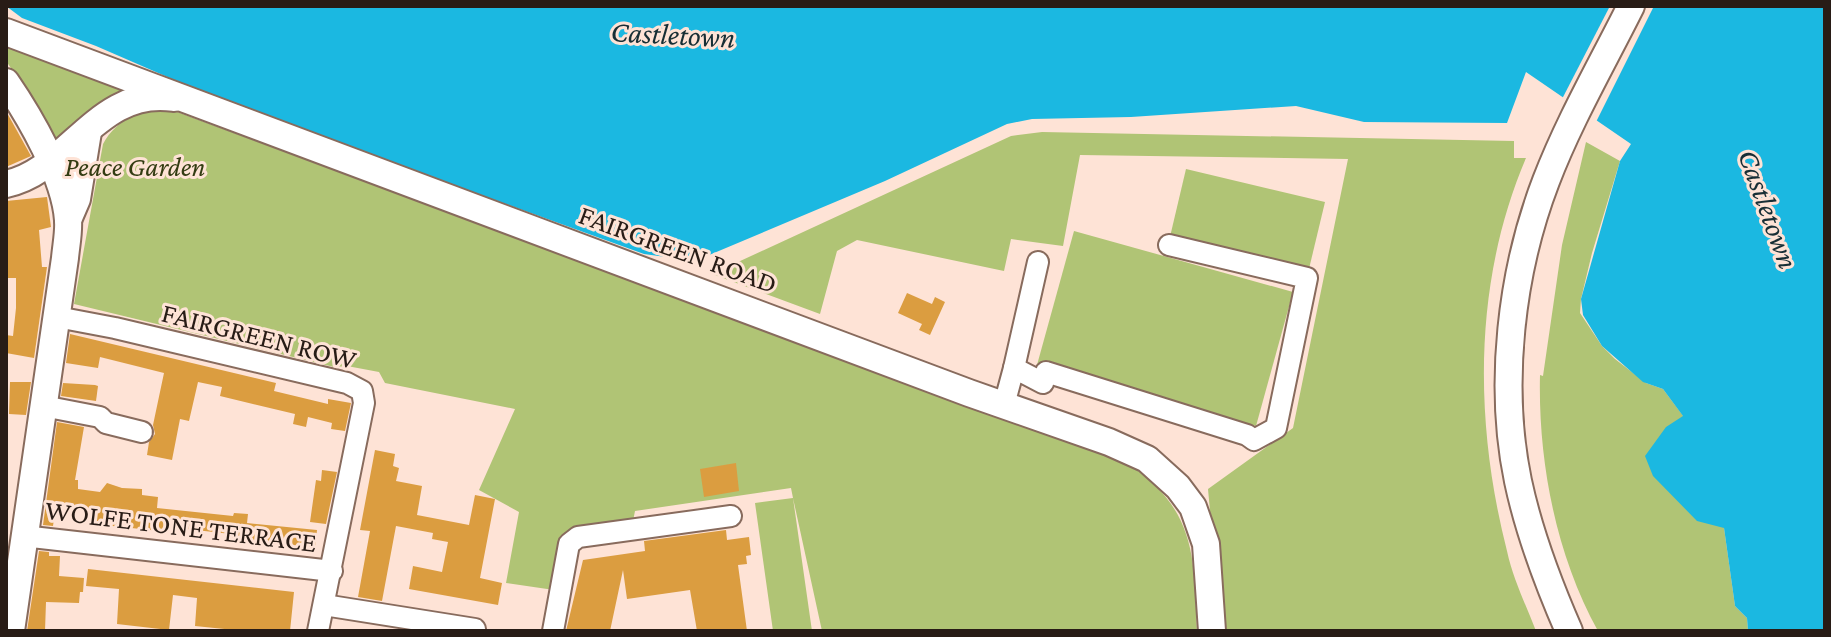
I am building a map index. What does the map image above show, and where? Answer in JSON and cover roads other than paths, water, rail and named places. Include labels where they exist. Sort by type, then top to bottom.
[{"type":"main road","points":[[1569,631],[1546,575],[1518,480],[1512,437],[1510,348],[1520,265],[1545,183],[1566,133],[1631,6]]},
{"type":"main road","name":"FAIRGREEN ROAD","points":[[6,32],[1109,442],[1147,459],[1178,487],[1193,507],[1206,544],[1212,631]]},
{"type":"main road","points":[[6,82],[29,115],[49,160],[68,220]]},
{"type":"main road","points":[[6,184],[25,178],[88,132],[106,113],[128,103],[161,96],[193,102]]},
{"type":"main road","points":[[11,631],[57,317],[68,220],[77,199],[88,132]]},
{"type":"street","points":[[1014,368],[1043,383],[1046,372],[1247,435],[1254,440],[1276,428],[1307,278],[1169,245]]},
{"type":"street","points":[[1004,405],[1038,262]]},
{"type":"street","name":"FAIRGREEN ROW","points":[[57,317],[347,383],[362,391],[364,403],[332,571]]},
{"type":"street","points":[[43,406],[100,417],[106,423],[142,432]]},
{"type":"street","points":[[553,631],[569,544],[578,537],[731,516]]},
{"type":"street","name":"WOLFE TONE TERRACE","points":[[23,536],[332,571]]},
{"type":"street","points":[[318,631],[332,571]]},
{"type":"street","points":[[324,605],[475,629]]},
{"type":"water","name":"Castletown","points":[[6,6],[1825,6],[1825,631],[1748,631],[1747,618],[1735,606],[1724,528],[1697,521],[1653,476],[1645,456],[1666,427],[1683,416],[1663,389],[1643,382],[1602,346],[1583,315],[1581,299],[1620,161],[1631,144],[1526,72],[1507,123],[1364,122],[1296,106],[1131,117],[1032,119],[1007,124],[885,181],[695,261],[644,254],[371,155],[202,92],[22,18]]},
{"type":"park label","name":"Peace Garden","points":[[135,166]]}]
